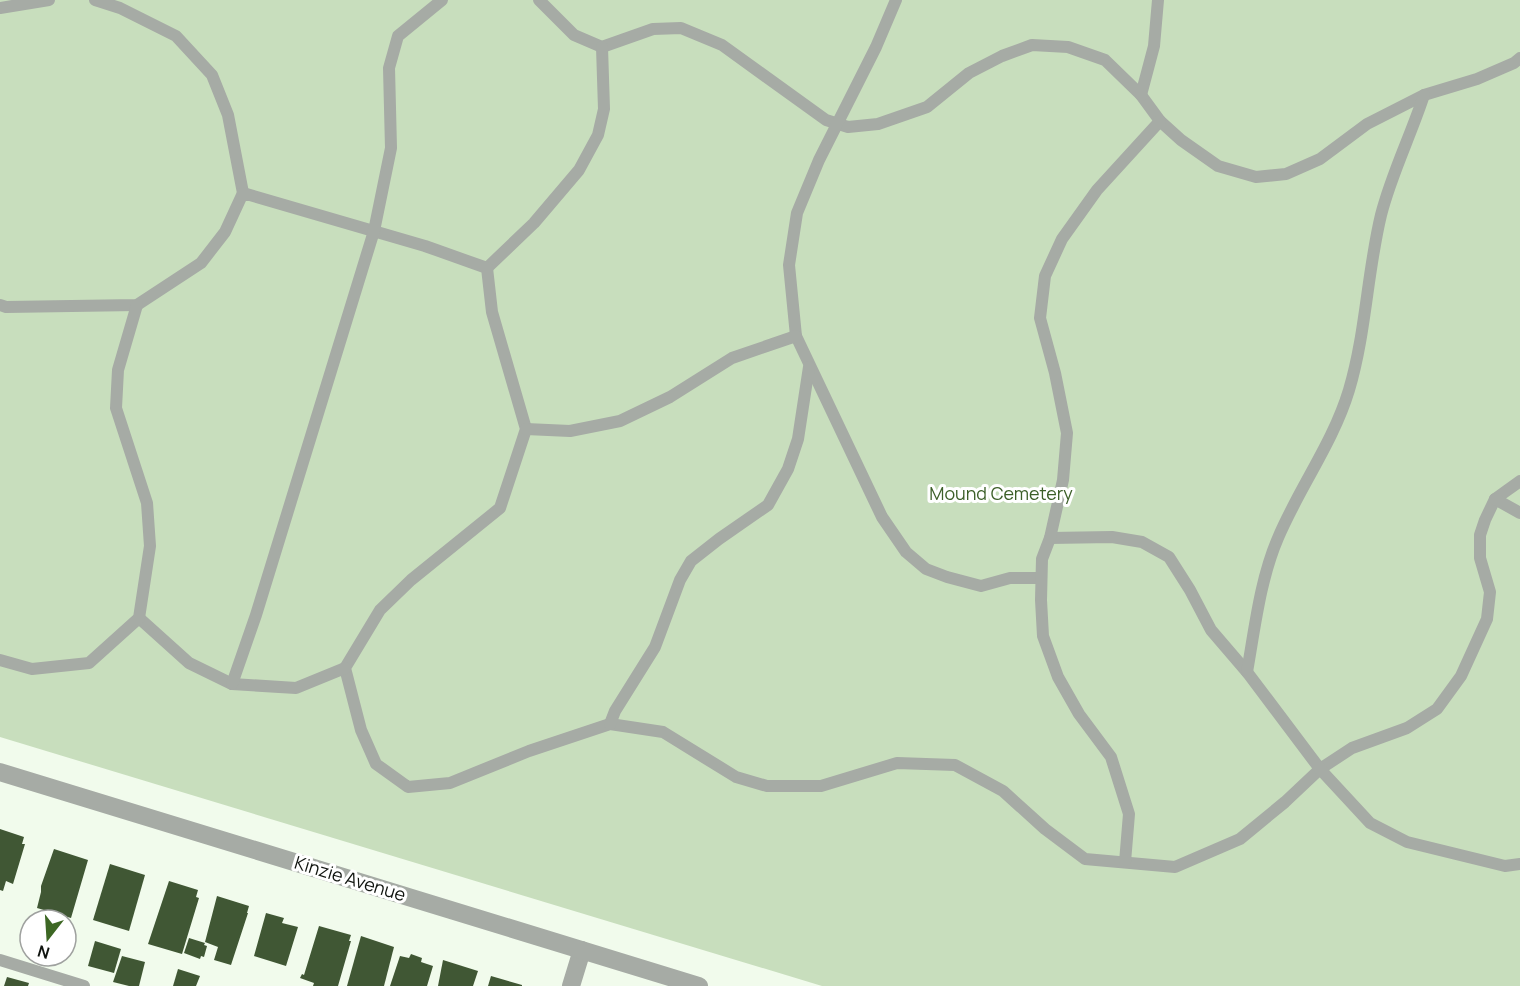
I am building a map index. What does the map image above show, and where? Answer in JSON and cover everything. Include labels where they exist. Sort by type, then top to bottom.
[{"type":"street","name":"Kinzie Avenue","points":[[0,772],[699,986]]},
{"type":"street","points":[[571,986],[582,950]]},
{"type":"lane","points":[[0,8],[49,0]]},
{"type":"lane","points":[[2,307],[137,305],[201,263],[225,232],[243,193],[228,115],[212,75],[176,36],[120,8],[95,0]]},
{"type":"lane","points":[[232,684],[263,593],[374,231],[391,148],[389,68],[398,36],[442,0]]},
{"type":"lane","points":[[538,0],[574,35],[602,47],[653,29],[681,28],[722,45],[826,120],[848,127],[878,124],[927,106],[969,73],[1002,56],[1032,45],[1068,47],[1105,60],[1141,94],[1160,121],[1180,140],[1218,166],[1256,177],[1286,174],[1320,159],[1367,124],[1424,95],[1477,78],[1514,63],[1520,58]]},
{"type":"lane","points":[[896,0],[876,47],[819,160],[797,213],[789,265],[796,336],[882,517],[906,552],[926,569],[947,578],[981,586],[1010,578],[1041,578]]},
{"type":"lane","points":[[1141,94],[1154,46],[1158,0]]},
{"type":"lane","points":[[487,268],[534,223],[579,171],[598,135],[604,109],[602,47]]},
{"type":"lane","points":[[1247,672],[1262,589],[1278,539],[1332,431],[1349,391],[1360,342],[1381,214],[1424,95]]},
{"type":"lane","points":[[1125,862],[1129,814],[1111,757],[1079,714],[1058,677],[1043,636],[1042,560],[1050,538],[1063,480],[1067,433],[1055,373],[1040,318],[1045,276],[1062,239],[1097,190],[1160,121]]},
{"type":"lane","points":[[243,193],[374,231],[487,268]]},
{"type":"lane","points":[[139,618],[189,663],[232,684],[296,688],[345,668],[380,610],[411,580],[500,508],[526,429],[492,312],[487,268]]},
{"type":"lane","points":[[0,660],[32,669],[89,663],[139,618],[150,546],[147,503],[116,408],[118,370],[137,305]]},
{"type":"lane","points":[[526,429],[570,431],[620,421],[670,398],[732,358],[796,336]]},
{"type":"lane","points":[[610,724],[615,711],[655,647],[680,580],[691,561],[768,505],[788,469],[798,439],[809,365]]},
{"type":"lane","points":[[345,668],[361,730],[376,764],[408,787],[450,783],[529,751],[610,724],[663,732],[736,777],[767,786],[821,786],[897,763],[955,765],[1003,791],[1045,829],[1085,859],[1175,867],[1240,839],[1286,802],[1320,769],[1352,748],[1407,728],[1437,709],[1461,676],[1487,619],[1490,592],[1480,558],[1480,535],[1485,520],[1495,499],[1520,481]]},
{"type":"lane","points":[[1495,499],[1520,513]]},
{"type":"lane","points":[[1050,538],[1112,537],[1142,542],[1169,557],[1211,630],[1247,672],[1320,769],[1370,823],[1407,842],[1504,866],[1520,864]]},
{"type":"lane","points":[[0,960],[84,986]]},
{"type":"green space","name":"Mound Cemetery","points":[[0,0],[1520,0],[1520,986],[822,986],[0,737]]},
{"type":"building","points":[[0,829],[24,837],[22,844],[25,844],[13,884],[6,881],[3,891],[0,890]]},
{"type":"building","points":[[54,849],[88,860],[74,908],[37,908],[41,886]]},
{"type":"building","points":[[110,864],[145,875],[129,931],[93,920]]},
{"type":"building","points":[[169,881],[198,890],[196,897],[199,898],[182,954],[148,944]]},
{"type":"building","points":[[217,896],[249,906],[231,965],[214,960],[218,947],[205,942]]},
{"type":"building","points":[[266,913],[284,918],[282,923],[298,927],[286,966],[254,956]]},
{"type":"building","points":[[319,926],[351,935],[338,986],[313,986],[314,983],[300,978],[302,974],[304,975]]},
{"type":"building","points":[[361,936],[394,947],[384,986],[347,986]]},
{"type":"building","points":[[189,938],[205,943],[204,945],[207,946],[204,957],[201,956],[200,959],[184,953]]},
{"type":"building","points":[[95,941],[121,949],[114,973],[88,966]]},
{"type":"building","points":[[411,954],[422,958],[421,962],[433,966],[427,986],[390,986],[400,956],[409,958]]},
{"type":"building","points":[[122,956],[145,962],[139,986],[113,982]]},
{"type":"building","points":[[443,960],[478,971],[473,986],[438,986]]},
{"type":"building","points":[[178,969],[200,976],[196,986],[173,986]]},
{"type":"building","points":[[491,976],[522,985],[522,986],[488,986]]},
{"type":"building","points":[[7,977],[29,983],[28,986],[4,986]]}]
